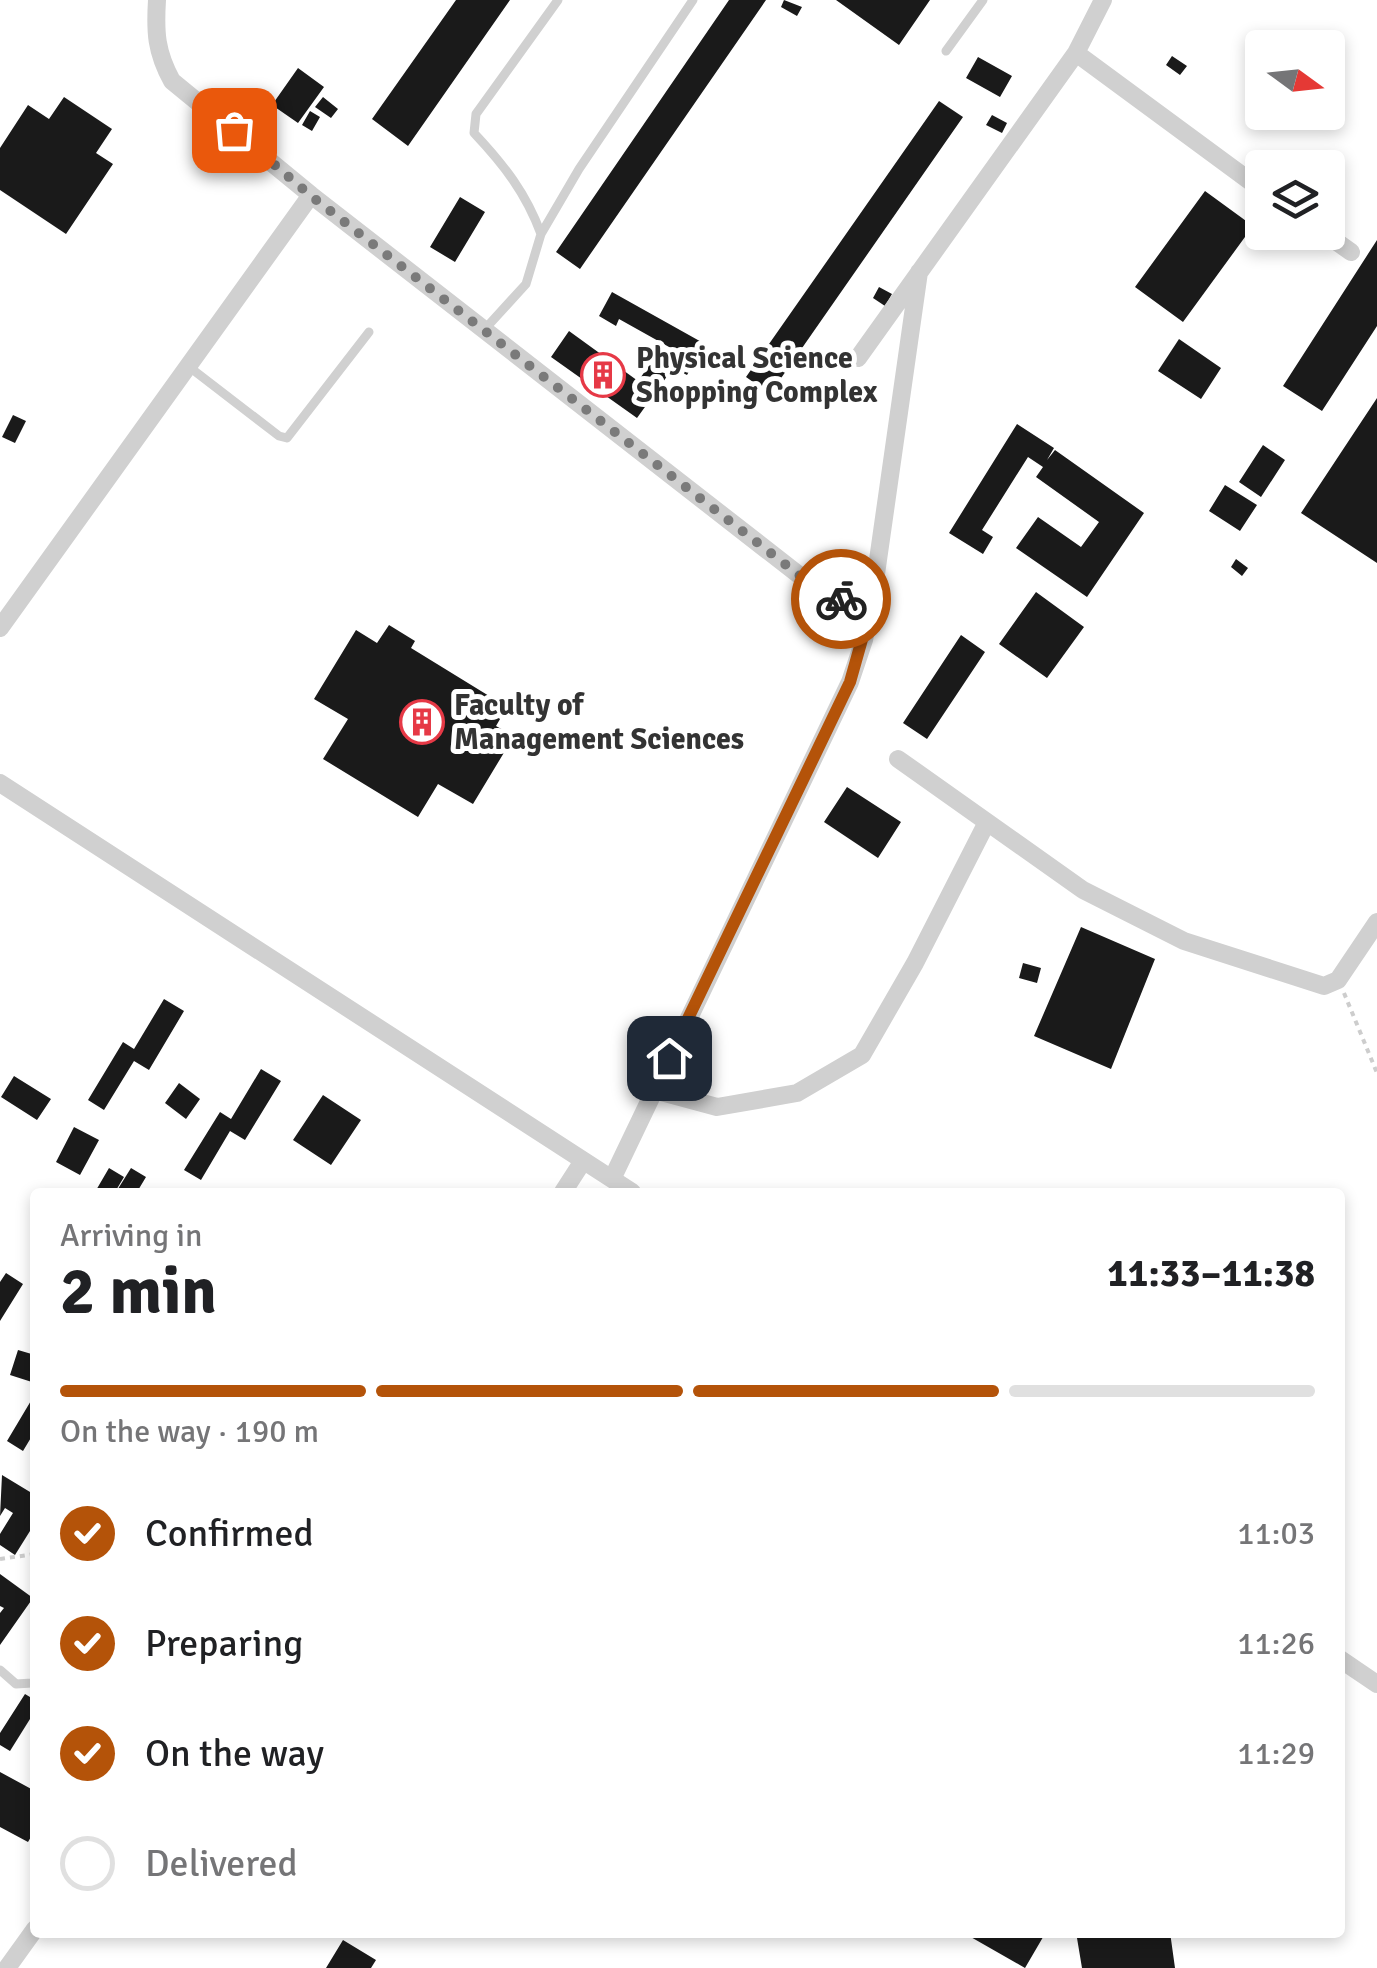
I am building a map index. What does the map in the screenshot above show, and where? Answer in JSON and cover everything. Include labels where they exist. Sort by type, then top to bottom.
[{"type":"street","points":[[157,0],[154,36],[160,59],[172,80],[311,196],[808,582],[870,611]]},
{"type":"street","points":[[858,358],[1076,53],[1103,0]]},
{"type":"street","points":[[1076,53],[1245,177]]},
{"type":"street","points":[[0,628],[311,196]]},
{"type":"street","points":[[1345,248],[1351,252]]},
{"type":"street","points":[[612,1179],[850,682],[870,611],[919,272]]},
{"type":"street","points":[[898,759],[1083,890],[1184,941],[1324,986],[1338,980],[1377,922]]},
{"type":"street","points":[[0,784],[626,1188]]},
{"type":"street","points":[[654,1090],[716,1106],[797,1093],[862,1055],[915,963],[986,824]]},
{"type":"street","points":[[566,1188],[584,1161]]},
{"type":"street","points":[[1345,1662],[1377,1684]]},
{"type":"street","points":[[7,1968],[30,1936]]},
{"type":"lane","points":[[541,234],[530,204],[509,170],[474,133],[476,114],[558,0]]},
{"type":"lane","points":[[484,330],[526,284],[541,234],[579,169],[693,0]]},
{"type":"lane","points":[[946,51],[984,0]]},
{"type":"lane","points":[[188,366],[279,436],[287,438],[369,332]]},
{"type":"lane","points":[[0,1670],[16,1684],[30,1682]]},
{"type":"path","points":[[1338,980],[1377,1073]]},
{"type":"path","points":[[0,1558],[30,1555]]},
{"type":"building","points":[[456,0],[510,0],[408,146],[372,119]]},
{"type":"building","points":[[729,0],[766,0],[580,269],[556,252]]},
{"type":"building","points":[[784,0],[802,7],[797,16],[781,7]]},
{"type":"building","points":[[836,0],[930,0],[899,45]]},
{"type":"building","points":[[1172,56],[1187,66],[1180,75],[1166,65]]},
{"type":"building","points":[[978,57],[1012,76],[1000,97],[966,78]]},
{"type":"building","points":[[298,68],[324,87],[298,123],[272,105]]},
{"type":"building","points":[[64,97],[112,129],[96,153],[113,164],[66,234],[0,190],[0,148],[28,105],[49,119]]},
{"type":"building","points":[[323,97],[338,109],[331,118],[315,107]]},
{"type":"building","points":[[939,101],[963,117],[770,394],[746,377]]},
{"type":"building","points":[[310,111],[320,117],[312,131],[302,125]]},
{"type":"building","points":[[992,115],[1007,123],[1002,133],[986,125]]},
{"type":"building","points":[[1205,191],[1245,220],[1245,237],[1183,322],[1135,287]]},
{"type":"building","points":[[460,197],[485,212],[455,262],[430,247]]},
{"type":"building","points":[[1377,240],[1377,326],[1322,411],[1283,386]]},
{"type":"building","points":[[879,287],[892,294],[885,306],[873,298]]},
{"type":"building","name":"Physical Science Shopping Complex","points":[[612,292],[705,344],[687,375],[673,368],[637,418],[551,357],[569,331],[638,381],[656,356],[670,367],[678,352],[619,319],[616,326],[599,316]]},
{"type":"building","points":[[1179,339],[1221,368],[1201,399],[1158,371]]},
{"type":"building","points":[[1377,398],[1377,563],[1301,513]]},
{"type":"building","points":[[13,415],[26,421],[15,443],[2,437]]},
{"type":"building","points":[[1017,424],[1054,448],[1047,460],[1055,450],[1144,513],[1087,597],[1016,548],[1038,517],[1081,547],[1099,522],[1036,477],[1043,467],[1028,457],[982,530],[993,537],[983,554],[949,533]]},
{"type":"building","points":[[1263,445],[1285,460],[1261,497],[1239,482]]},
{"type":"building","points":[[1225,485],[1257,505],[1240,531],[1209,511]]},
{"type":"building","points":[[1236,559],[1248,568],[1242,576],[1231,567]]},
{"type":"building","points":[[1036,592],[1084,627],[1047,678],[999,644]]},
{"type":"building","name":"Faculty of Management Sciences","points":[[389,625],[415,641],[411,648],[507,707],[496,726],[514,736],[473,804],[438,784],[418,817],[323,759],[348,719],[314,699],[356,630],[377,643]]},
{"type":"building","points":[[961,635],[985,652],[927,739],[903,723]]},
{"type":"building","points":[[847,787],[901,822],[878,858],[824,822]]},
{"type":"building","points":[[1081,927],[1155,959],[1111,1069],[1034,1036]]},
{"type":"building","points":[[1023,963],[1041,968],[1037,983],[1019,978]]},
{"type":"building","points":[[164,999],[184,1011],[149,1070],[134,1061],[104,1110],[88,1100],[123,1042],[134,1049]]},
{"type":"building","points":[[261,1069],[281,1081],[245,1140],[230,1131],[201,1180],[184,1170],[220,1112],[231,1119]]},
{"type":"building","points":[[14,1076],[51,1099],[37,1120],[1,1097]]},
{"type":"building","points":[[179,1083],[200,1099],[186,1119],[165,1103]]},
{"type":"building","points":[[323,1095],[361,1120],[331,1165],[293,1140]]},
{"type":"building","points":[[74,1127],[99,1140],[80,1175],[56,1162]]},
{"type":"building","points":[[109,1168],[124,1177],[117,1188],[97,1188]]},
{"type":"building","points":[[131,1168],[146,1177],[139,1188],[118,1188]]},
{"type":"building","points":[[6,1273],[23,1284],[0,1321],[0,1282]]},
{"type":"building","points":[[18,1350],[30,1354],[30,1381],[10,1375]]},
{"type":"building","points":[[30,1402],[30,1439],[23,1451],[7,1441]]},
{"type":"building","points":[[2,1475],[30,1492],[30,1531],[15,1555],[0,1545],[0,1534],[13,1513],[5,1508],[0,1516]]},
{"type":"building","points":[[0,1574],[30,1596],[30,1602],[0,1645],[0,1613],[4,1608],[0,1606]]},
{"type":"building","points":[[25,1694],[30,1697],[30,1719],[10,1751],[0,1745],[0,1733]]},
{"type":"building","points":[[0,1772],[30,1788],[30,1839],[28,1842],[0,1827]]},
{"type":"building","points":[[972,1938],[1042,1938],[1025,1968]]},
{"type":"building","points":[[1077,1938],[1171,1938],[1175,1968],[1082,1968]]},
{"type":"building","points":[[343,1940],[376,1960],[371,1968],[326,1968]]},
{"type":"way so far","points":[[234,130],[311,196],[808,582],[841,599]]},
{"type":"place","name":"Physical Science Shopping Complex","points":[[603,375]]},
{"type":"place","name":"Faculty of Management Sciences","points":[[422,722]]},
{"type":"route","points":[[669,1058],[850,682],[870,611],[841,599]]}]
